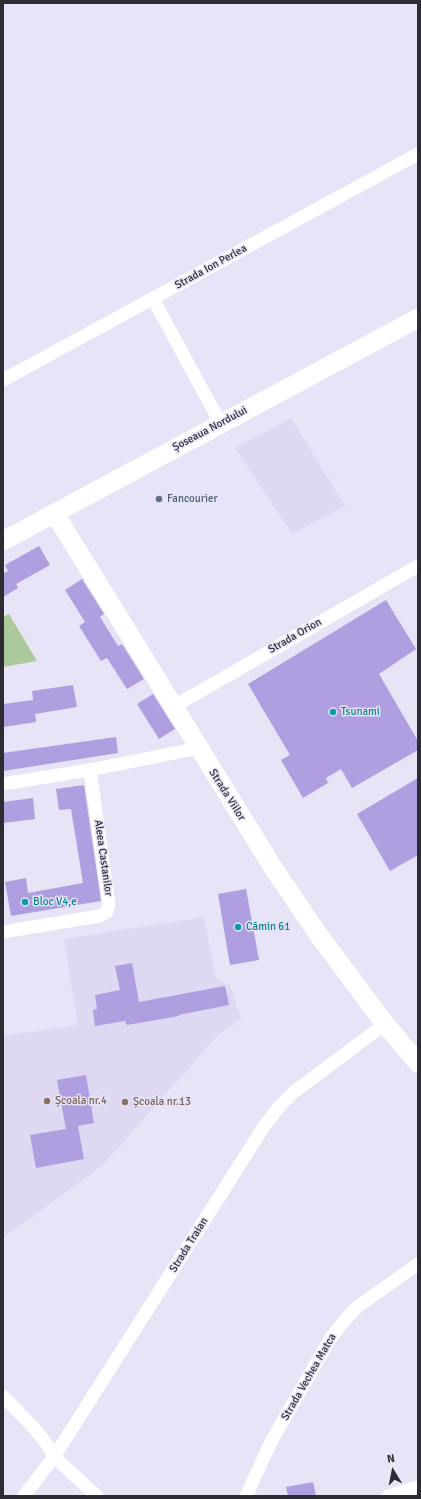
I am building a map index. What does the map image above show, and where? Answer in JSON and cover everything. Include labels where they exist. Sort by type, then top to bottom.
[{"type":"street","name":"Strada Ion Perlea","points":[[3,380],[418,154]]},
{"type":"street","points":[[153,298],[221,424]]},
{"type":"street","name":"Șoseaua Nordului","points":[[3,542],[418,318]]},
{"type":"street","name":"Strada Viilor","points":[[55,514],[272,866],[318,934],[386,1024],[418,1063]]},
{"type":"street","name":"Strada Orion","points":[[173,707],[418,566]]},
{"type":"street","points":[[3,784],[90,770],[199,748]]},
{"type":"street","name":"Aleea Castanilor","points":[[3,932],[99,916],[107,912],[109,904],[90,770]]},
{"type":"street","name":"Strada Traian","points":[[24,1496],[54,1457],[263,1128],[278,1108],[294,1092],[386,1024]]},
{"type":"street","name":"Strada Vechea Matca","points":[[246,1496],[271,1442],[330,1339],[344,1321],[358,1307],[418,1264]]},
{"type":"street","points":[[3,1396],[34,1428],[46,1443],[54,1457],[97,1496]]},
{"type":"street","points":[[388,1496],[418,1487]]},
{"type":"shaded area","points":[[291,418],[345,506],[292,534],[235,448]]},
{"type":"shaded area","name":"Școala nr.13","points":[[204,917],[216,978],[230,985],[241,1018],[216,1037],[102,1166],[3,1238],[3,1036],[78,1025],[64,939]]},
{"type":"green space","points":[[9,614],[37,661],[3,667],[3,617]]},
{"type":"building","points":[[39,546],[50,565],[16,584],[18,588],[3,597],[3,574],[8,571],[5,565]]},
{"type":"building","points":[[82,579],[104,614],[100,617],[118,646],[122,644],[144,679],[127,689],[107,658],[101,661],[79,626],[85,622],[65,590]]},
{"type":"building","name":"Tsunami","points":[[386,600],[416,649],[379,674],[418,741],[418,750],[352,788],[341,769],[326,778],[328,783],[303,798],[281,760],[290,755],[248,684]]},
{"type":"building","points":[[73,685],[77,707],[35,714],[36,722],[3,727],[3,704],[33,700],[32,691]]},
{"type":"building","points":[[153,694],[175,729],[159,739],[137,704]]},
{"type":"building","points":[[116,737],[118,753],[3,771],[3,753]]},
{"type":"building","points":[[418,778],[418,855],[390,871],[357,814]]},
{"type":"building","points":[[84,785],[101,901],[11,916],[5,882],[26,878],[28,893],[83,883],[71,809],[59,810],[56,789]]},
{"type":"building","points":[[33,798],[35,819],[3,823],[3,802]]},
{"type":"building","name":"Cămin 61","points":[[246,889],[259,960],[230,965],[218,894]]},
{"type":"building","points":[[132,963],[139,1002],[225,986],[229,1005],[127,1025],[125,1021],[95,1026],[93,1010],[97,1009],[95,995],[120,990],[115,966]]},
{"type":"building","points":[[86,1075],[94,1123],[78,1126],[84,1159],[36,1168],[30,1135],[66,1129],[57,1080]]},
{"type":"building","points":[[313,1482],[316,1496],[288,1496],[286,1487]]},
{"type":"place","name":"Fancourier","points":[[159,499]]},
{"type":"place","name":"Tsunami","points":[[333,712]]},
{"type":"place","name":"Bloc V4,e","points":[[25,902]]},
{"type":"place","name":"Cămin 61","points":[[238,927]]},
{"type":"place","name":"Școala nr.4","points":[[47,1101]]},
{"type":"place","name":"Școala nr.13","points":[[125,1102]]}]
